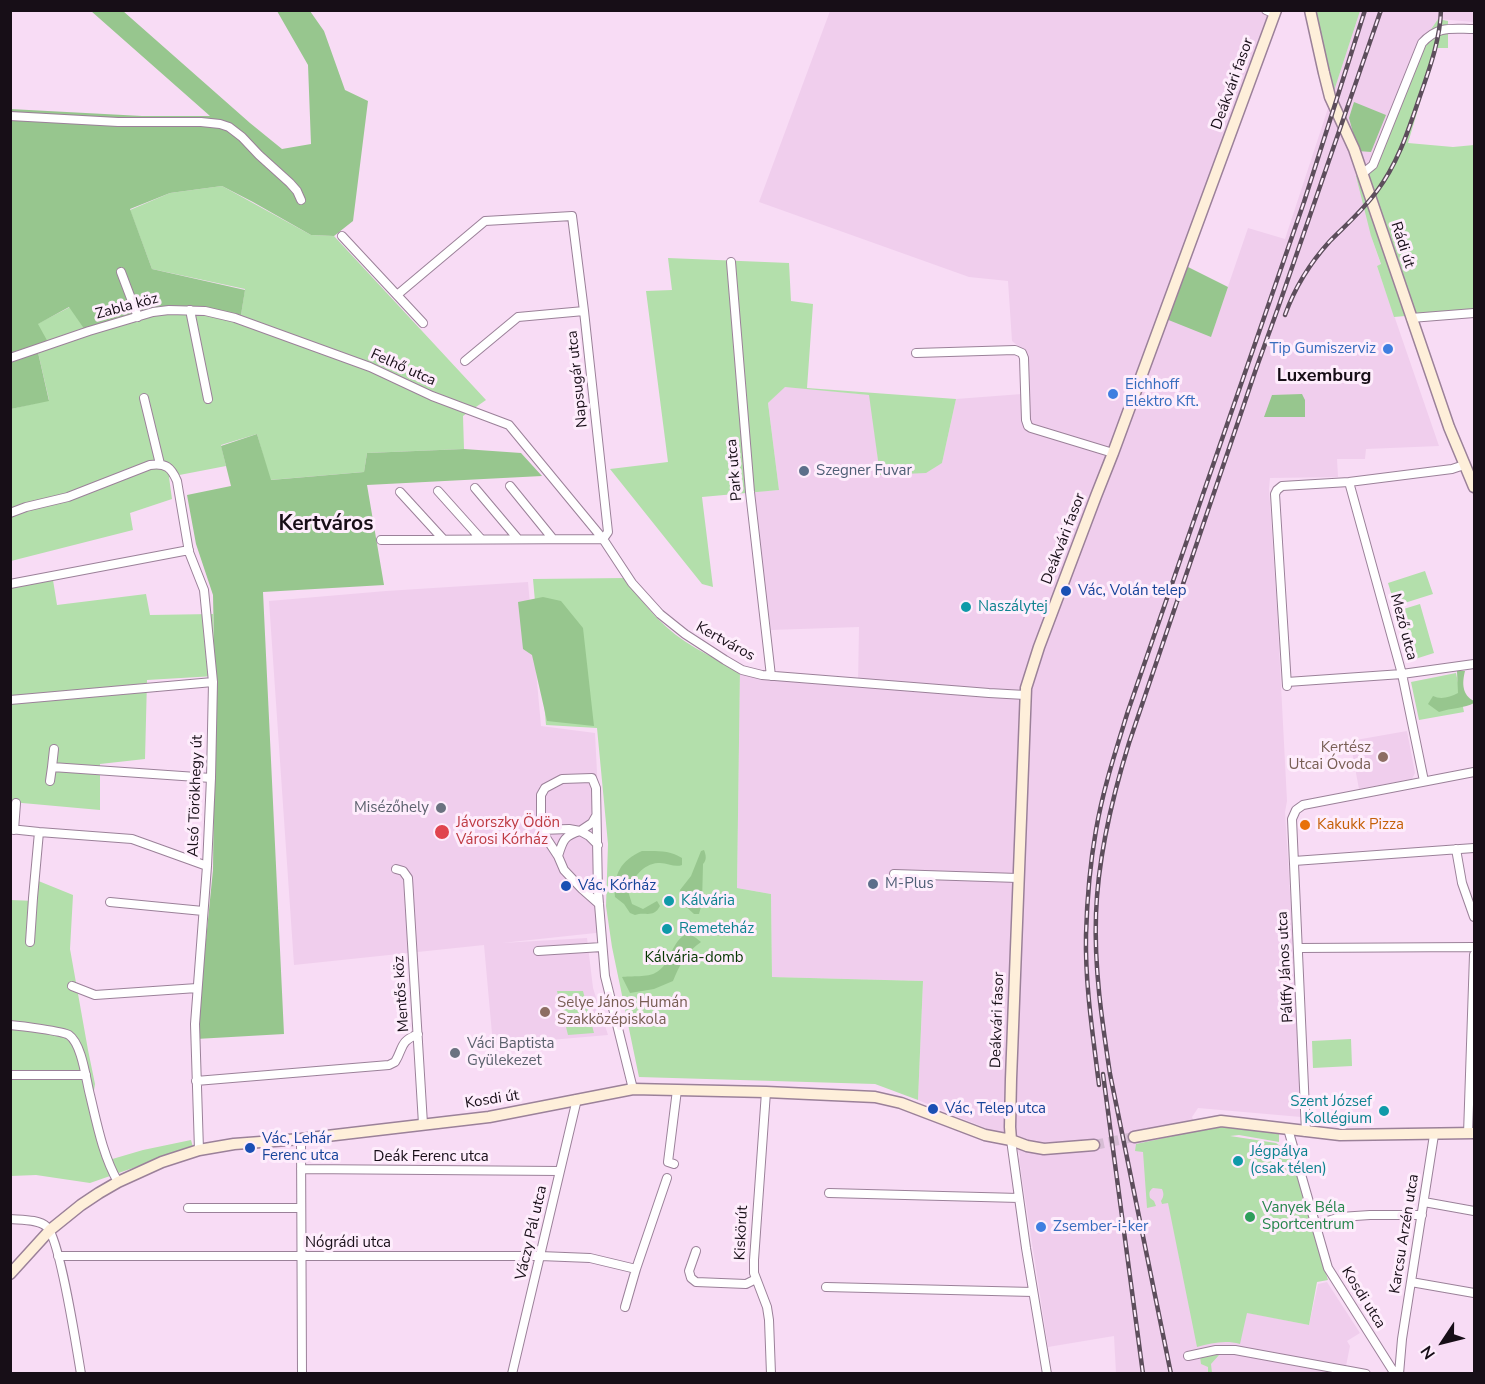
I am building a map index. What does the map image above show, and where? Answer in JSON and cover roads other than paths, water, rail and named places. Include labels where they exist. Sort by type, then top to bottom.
[{"type":"street","name":"Rádi út","points":[[1310,10],[1330,97],[1351,142],[1449,427],[1474,487]]},
{"type":"street","name":"Deákvári fasor","points":[[1011,1140],[1018,878],[1025,695],[1028,681],[1273,12]]},
{"type":"street","points":[[1362,174],[1373,165],[1422,43],[1439,30],[1474,30]]},
{"type":"street","points":[[10,116],[118,122],[220,124],[229,127],[242,137],[290,183],[301,200]]},
{"type":"street","name":"Napsugár utca","points":[[397,295],[485,221],[572,216],[608,532],[603,539]]},
{"type":"street","points":[[342,236],[423,323]]},
{"type":"street","name":"Park utca","points":[[731,262],[750,492],[771,676]]},
{"type":"street","points":[[121,272],[138,317]]},
{"type":"street","name":"Zabla köz","points":[[10,358],[89,331],[169,310],[206,311],[286,335]]},
{"type":"street","points":[[190,310],[208,399]]},
{"type":"street","points":[[465,362],[518,317],[584,311]]},
{"type":"street","points":[[1411,318],[1474,313]]},
{"type":"street","name":"Felhő utca","points":[[286,335],[369,367],[432,396],[509,425]]},
{"type":"street","points":[[916,353],[1015,350],[1022,353],[1028,426],[1113,453]]},
{"type":"street","points":[[10,513],[68,497],[150,465],[160,464],[144,398]]},
{"type":"street","name":"Kertváros","points":[[509,425],[603,539],[640,593],[660,614],[685,634],[742,670],[771,676],[1025,695]]},
{"type":"street","name":"Alsó Törökhegy út","points":[[160,464],[168,467],[174,473],[189,550],[204,590],[213,682],[207,866],[195,1024],[199,1150]]},
{"type":"street","points":[[1464,465],[1452,469],[1349,482],[1282,486],[1275,494],[1287,684],[1402,674],[1474,664]]},
{"type":"street","name":"Mező utca","points":[[1349,482],[1402,674],[1424,781]]},
{"type":"street","points":[[510,486],[553,539]]},
{"type":"street","points":[[475,488],[518,539]]},
{"type":"street","points":[[438,491],[481,539]]},
{"type":"street","points":[[399,492],[442,539]]},
{"type":"street","points":[[381,540],[603,539]]},
{"type":"street","points":[[10,584],[189,550]]},
{"type":"street","points":[[10,699],[213,682]]},
{"type":"street","points":[[50,781],[54,749]]},
{"type":"street","points":[[52,767],[211,777]]},
{"type":"street","points":[[1424,781],[1474,772]]},
{"type":"street","points":[[599,904],[564,870],[541,830],[541,795],[545,788],[562,779],[592,778],[596,788],[599,904],[607,988],[633,1089]]},
{"type":"street","name":"Pálffy János utca","points":[[1306,1132],[1292,819],[1296,810],[1303,805],[1424,781]]},
{"type":"street","points":[[16,802],[12,829],[132,839],[207,866]]},
{"type":"street","points":[[558,856],[563,839],[592,823],[597,815]]},
{"type":"street","points":[[541,830],[580,831],[589,836],[598,846]]},
{"type":"street","points":[[30,942],[39,832]]},
{"type":"street","points":[[1294,861],[1474,848]]},
{"type":"street","points":[[1456,849],[1462,883],[1474,917]]},
{"type":"street","name":"Mentős köz","points":[[396,869],[403,870],[408,878],[423,1124]]},
{"type":"street","points":[[894,874],[1018,878]]},
{"type":"street","points":[[110,902],[203,911]]},
{"type":"street","points":[[538,951],[602,947]]},
{"type":"street","points":[[1299,948],[1474,947]]},
{"type":"street","points":[[1134,1137],[1221,1120],[1340,1135],[1471,1134],[1474,954]]},
{"type":"street","points":[[72,986],[95,995],[197,988]]},
{"type":"street","points":[[10,1024],[67,1034],[75,1041],[106,1156],[118,1182]]},
{"type":"street","points":[[196,1081],[389,1065],[395,1062],[407,1039],[418,1034]]},
{"type":"street","points":[[10,1075],[86,1075]]},
{"type":"street","name":"Kosdi út","points":[[10,1274],[50,1230],[81,1205],[118,1182],[162,1162],[199,1150],[252,1142],[301,1139],[489,1117],[633,1089],[875,1096],[901,1103],[985,1135],[1028,1146],[1044,1149],[1094,1145]]},
{"type":"street","points":[[674,1164],[668,1162],[677,1090]]},
{"type":"street","name":"Kiskörút","points":[[766,1092],[754,1241],[754,1273],[767,1307],[771,1374]]},
{"type":"street","name":"Váczy Pál utca","points":[[512,1374],[577,1100]]},
{"type":"street","name":"Kosdi utca","points":[[1288,1129],[1328,1268],[1397,1374]]},
{"type":"street","name":"Karcsu Arzén utca","points":[[1397,1374],[1434,1135]]},
{"type":"street","points":[[301,1139],[302,1374]]},
{"type":"street","points":[[1011,1140],[1047,1374]]},
{"type":"street","name":"Deák Ferenc utca","points":[[301,1169],[560,1171]]},
{"type":"street","points":[[625,1307],[667,1178]]},
{"type":"street","points":[[829,1193],[1020,1198]]},
{"type":"street","points":[[1424,1202],[1474,1210]]},
{"type":"street","points":[[188,1208],[301,1208]]},
{"type":"street","points":[[1315,1225],[1340,1217],[1422,1215]]},
{"type":"street","points":[[10,1219],[42,1224],[50,1230],[58,1256],[81,1374]]},
{"type":"street","points":[[696,1251],[689,1271],[691,1278],[696,1281],[746,1284],[756,1279]]},
{"type":"street","name":"Nógrádi utca","points":[[58,1256],[540,1256],[590,1258],[636,1269]]},
{"type":"street","points":[[1411,1282],[1474,1293]]},
{"type":"street","points":[[826,1287],[1034,1292]]},
{"type":"street","points":[[1188,1356],[1216,1350],[1235,1350],[1366,1374]]},
{"type":"tunnel","points":[[1094,1145],[1134,1137]]},
{"type":"railway","points":[[1099,1085],[1088,991],[1086,935],[1090,869],[1102,800],[1128,711],[1304,202],[1365,10]]},
{"type":"railway","points":[[1171,1374],[1110,1074],[1102,1014],[1097,974],[1096,914],[1103,849],[1129,743],[1381,10]]},
{"type":"railway","points":[[1285,315],[1298,285],[1316,258],[1377,191],[1397,158],[1430,66],[1439,33],[1441,10]]},
{"type":"railway","points":[[1103,1074],[1143,1374]]},
{"type":"place","name":"Tip Gumiszerviz","points":[[1388,349]]},
{"type":"place","name":"Eichhoff Elektro Kft.","points":[[1113,394]]},
{"type":"place","name":"Szegner Fuvar","points":[[804,471]]},
{"type":"place","name":"Vác, Volán telep","points":[[1066,591]]},
{"type":"place","name":"Naszálytej","points":[[966,607]]},
{"type":"place","name":"Kertész Utcai Óvoda","points":[[1383,757]]},
{"type":"place","name":"Misézőhely","points":[[441,808]]},
{"type":"place","name":"Kakukk Pizza","points":[[1305,825]]},
{"type":"place","name":"Jávorszky Ödön Városi Kórház","points":[[442,832]]},
{"type":"place","name":"M-Plus","points":[[873,884]]},
{"type":"place","name":"Vác, Kórház","points":[[566,886]]},
{"type":"place","name":"Kálvária","points":[[669,901]]},
{"type":"place","name":"Remeteház","points":[[667,929]]},
{"type":"place","name":"Selye János Humán Szakközépiskola","points":[[545,1012]]},
{"type":"place","name":"Váci Baptista Gyülekezet","points":[[455,1053]]},
{"type":"place","name":"Vác, Telep utca","points":[[933,1109]]},
{"type":"place","name":"Szent József Kollégium","points":[[1384,1111]]},
{"type":"place","name":"Vác, Lehár Ferenc utca","points":[[250,1148]]},
{"type":"place","name":"Jégpálya (csak télen)","points":[[1238,1161]]},
{"type":"place","name":"Vanyek Béla Sportcentrum","points":[[1250,1217]]},
{"type":"place","name":"Zsember-i-ker","points":[[1041,1227]]},
{"type":"district","name":"Luxemburg","points":[[1324,377]]},
{"type":"district","name":"Kertváros","points":[[326,525]]},
{"type":"park label","name":"Kálvária-domb","points":[[694,958]]}]
